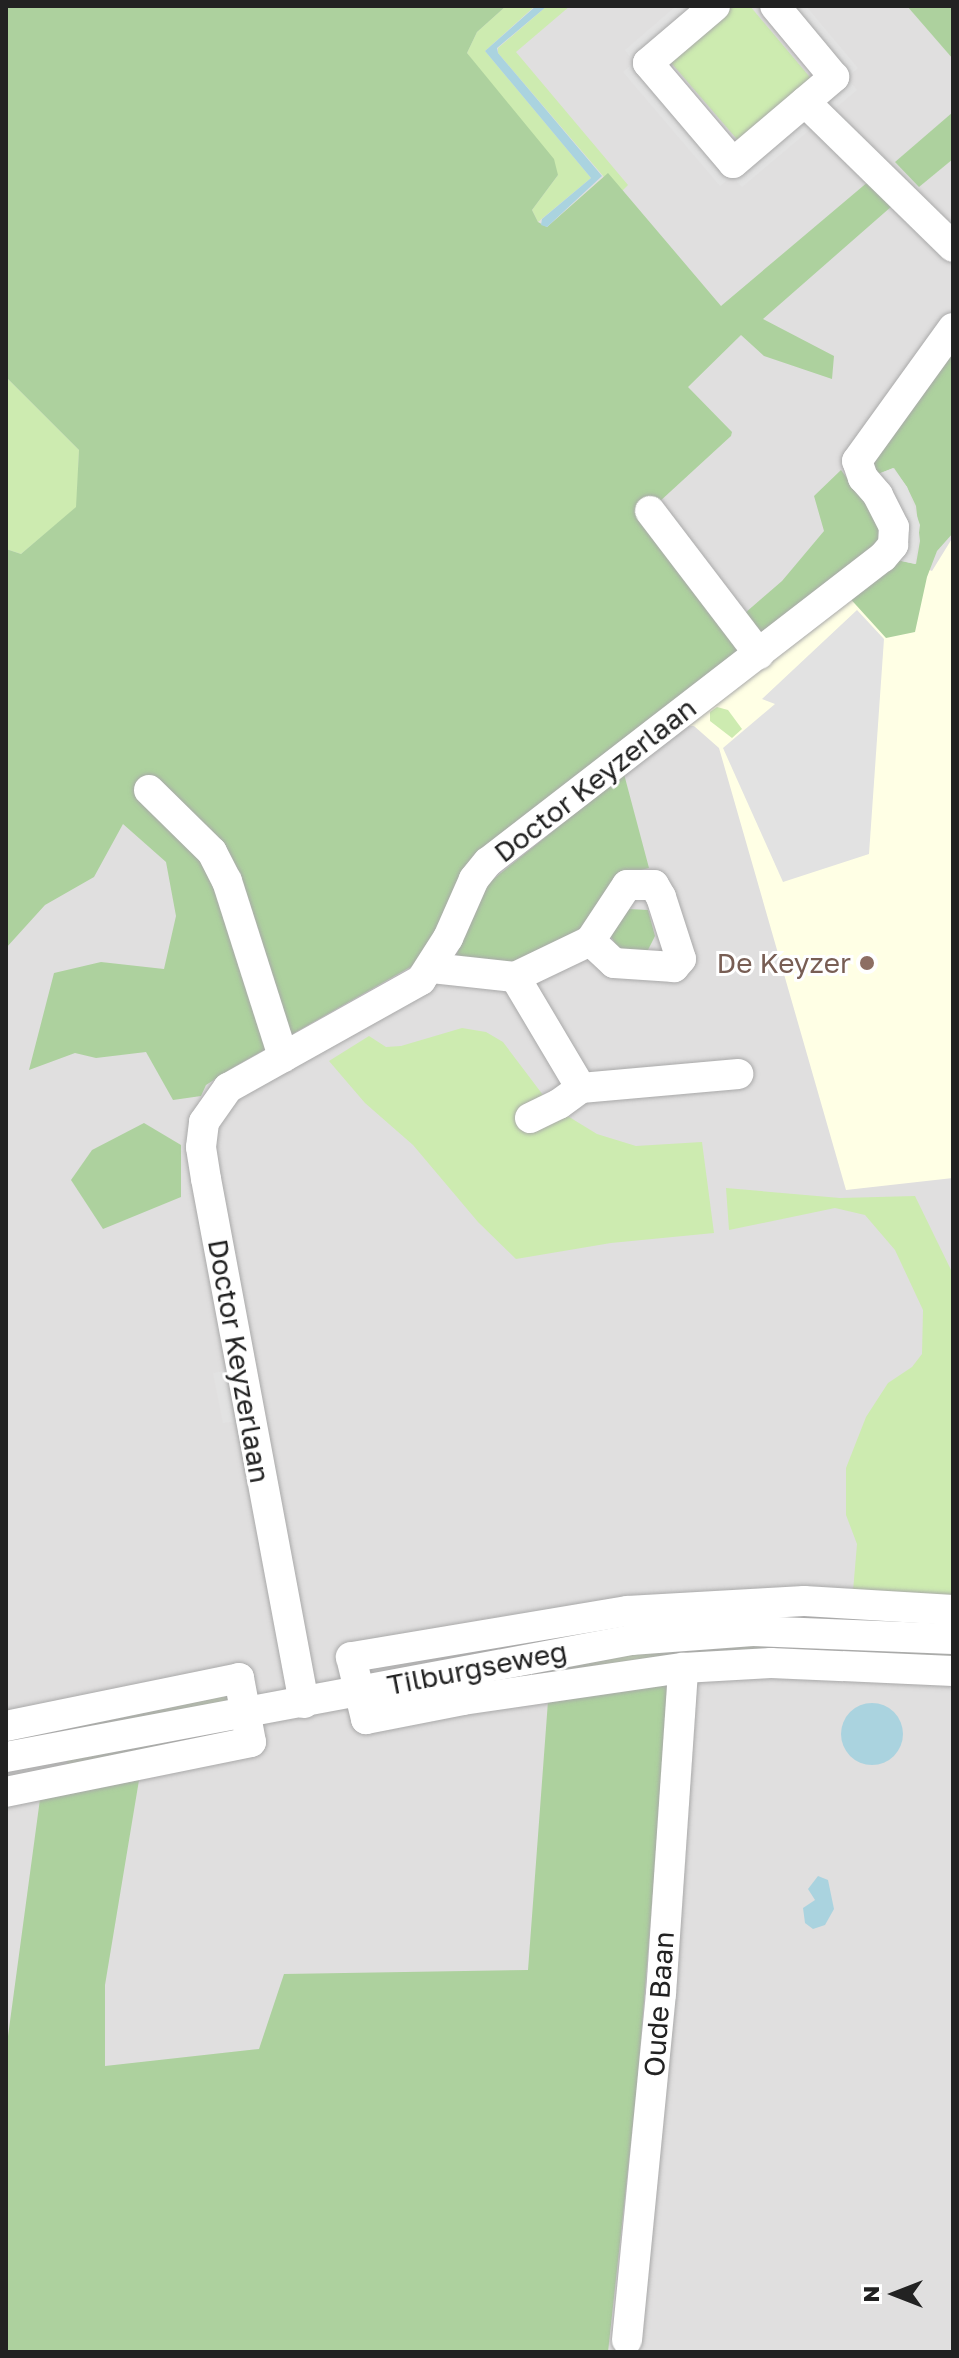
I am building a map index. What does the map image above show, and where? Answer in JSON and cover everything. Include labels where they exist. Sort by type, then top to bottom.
[{"type":"street","points":[[715,6],[648,63],[733,163],[834,77],[775,6]]},
{"type":"street","points":[[805,102],[953,247]]},
{"type":"street","name":"Doctor Keyzerlaan","points":[[304,1703],[201,1147],[204,1122],[217,1098],[228,1088],[421,980],[432,968],[474,879],[488,862],[883,557],[893,545],[894,527],[878,495],[863,478],[857,461],[953,328]]},
{"type":"street","points":[[650,511],[759,654]]},
{"type":"street","points":[[149,790],[212,852],[227,881],[283,1057]]},
{"type":"street","points":[[432,968],[515,977],[590,941]]},
{"type":"street","points":[[515,977],[581,1088]]},
{"type":"street","points":[[530,1118],[559,1104],[581,1088],[738,1074]]},
{"type":"street","name":"Tilburgseweg","points":[[362,1705],[351,1657],[627,1611],[804,1601],[953,1610]]},
{"type":"street","name":"Tilburgseweg","points":[[362,1705],[568,1650],[692,1634],[794,1631],[953,1639]]},
{"type":"street","name":"Tilburgseweg","points":[[6,1757],[304,1703],[362,1705],[463,1700],[683,1668],[786,1663],[953,1671]]},
{"type":"street","name":"Oude Baan","points":[[627,2340],[661,1994],[683,1668]]},
{"type":"street","points":[[6,1726],[239,1678],[251,1742],[6,1792]]},
{"type":"shaded area","points":[[6,6],[953,6],[953,2352],[6,2352]]},
{"type":"shaded area","points":[[676,6],[700,6],[635,62],[732,175],[846,78],[785,6],[806,6],[858,68],[847,78],[857,90],[742,187],[732,176],[720,186],[623,72],[634,62],[625,50]]},
{"type":"shaded area","points":[[893,468],[907,487],[920,525],[915,564],[892,559],[902,532],[897,497],[878,474]]},
{"type":"shaded area","name":"De Keyzer","points":[[953,537],[953,1178],[846,1190],[719,748],[694,726],[676,726],[877,570],[915,564],[932,571]]},
{"type":"shaded area","points":[[857,610],[884,639],[869,854],[783,882],[723,748],[775,704],[762,699]]},
{"type":"shaded area","points":[[233,1369],[242,1420],[223,1423],[213,1373]]},
{"type":"green space","points":[[6,6],[506,6],[477,32],[467,53],[554,159],[558,175],[532,210],[538,222],[547,227],[608,173],[721,306],[869,181],[892,206],[763,319],[834,356],[832,379],[764,356],[741,335],[688,387],[732,432],[731,436],[646,514],[745,647],[473,856],[462,872],[433,940],[414,965],[234,1067],[206,1085],[201,1096],[173,1100],[146,1052],[96,1058],[75,1053],[29,1070],[54,973],[101,962],[164,969],[176,916],[166,862],[123,824],[94,877],[45,905],[6,948],[6,549],[21,554],[76,507],[79,450],[6,377]]},
{"type":"green space","points":[[506,6],[535,6],[485,51],[591,178],[538,222],[532,210],[558,175],[467,53],[477,32]]},
{"type":"green space","points":[[547,6],[570,6],[516,52],[628,185],[622,191],[608,174],[604,177],[498,53],[498,48]]},
{"type":"green space","points":[[728,6],[750,6],[814,82],[741,144],[667,58]]},
{"type":"green space","points":[[907,6],[953,6],[953,59]]},
{"type":"green space","points":[[953,112],[953,159],[919,187],[895,162]]},
{"type":"green space","points":[[953,339],[953,533],[937,551],[927,577],[915,632],[886,638],[846,594],[892,559],[916,564],[920,541],[916,506],[894,468],[878,474],[868,467]]},
{"type":"green space","points":[[6,377],[79,450],[77,507],[21,554],[6,549]]},
{"type":"green space","points":[[841,470],[888,534],[762,642],[737,620],[782,581],[824,531],[814,496]]},
{"type":"green space","points":[[717,707],[728,710],[742,729],[732,738],[710,721],[710,712]]},
{"type":"green space","points":[[624,774],[649,868],[617,876],[586,930],[526,961],[453,963],[486,885]]},
{"type":"green space","points":[[629,909],[648,910],[655,936],[647,952],[621,953],[610,935],[616,918]]},
{"type":"green space","points":[[462,1028],[486,1032],[503,1042],[543,1095],[561,1112],[597,1134],[636,1146],[702,1142],[714,1233],[611,1243],[516,1259],[478,1222],[413,1145],[365,1103],[329,1061],[369,1036],[386,1047],[401,1046]]},
{"type":"green space","points":[[144,1123],[181,1145],[181,1197],[103,1229],[71,1180],[92,1150]]},
{"type":"green space","points":[[726,1188],[840,1198],[915,1196],[953,1274],[953,1601],[853,1591],[857,1544],[846,1515],[846,1468],[866,1417],[888,1383],[912,1367],[922,1354],[923,1310],[895,1250],[865,1215],[835,1208],[729,1230]]},
{"type":"green space","points":[[717,1644],[953,1651],[953,1660],[375,1698],[594,1657]]},
{"type":"green space","points":[[670,1683],[637,2087],[608,2352],[6,2352],[6,2051],[40,1799],[139,1780],[105,1985],[105,2066],[259,2049],[284,1974],[528,1970],[548,1701]]},
{"type":"green space","points":[[222,1690],[233,1701],[28,1742],[26,1734]]},
{"type":"green space","points":[[224,1726],[238,1731],[68,1765],[66,1757]]},
{"type":"water","points":[[536,6],[547,6],[497,48],[498,53],[602,176],[547,227],[541,225],[542,219],[591,178],[485,51]]},
{"type":"water","points":[[866,1703],[878,1703],[894,1712],[901,1722],[901,1746],[894,1756],[878,1765],[866,1765],[846,1751],[841,1740],[841,1728],[855,1708]]},
{"type":"water","points":[[818,1876],[828,1880],[834,1909],[825,1925],[813,1929],[805,1923],[803,1908],[815,1900],[808,1889]]},
{"type":"place","name":"De Keyzer","points":[[867,963]]}]
